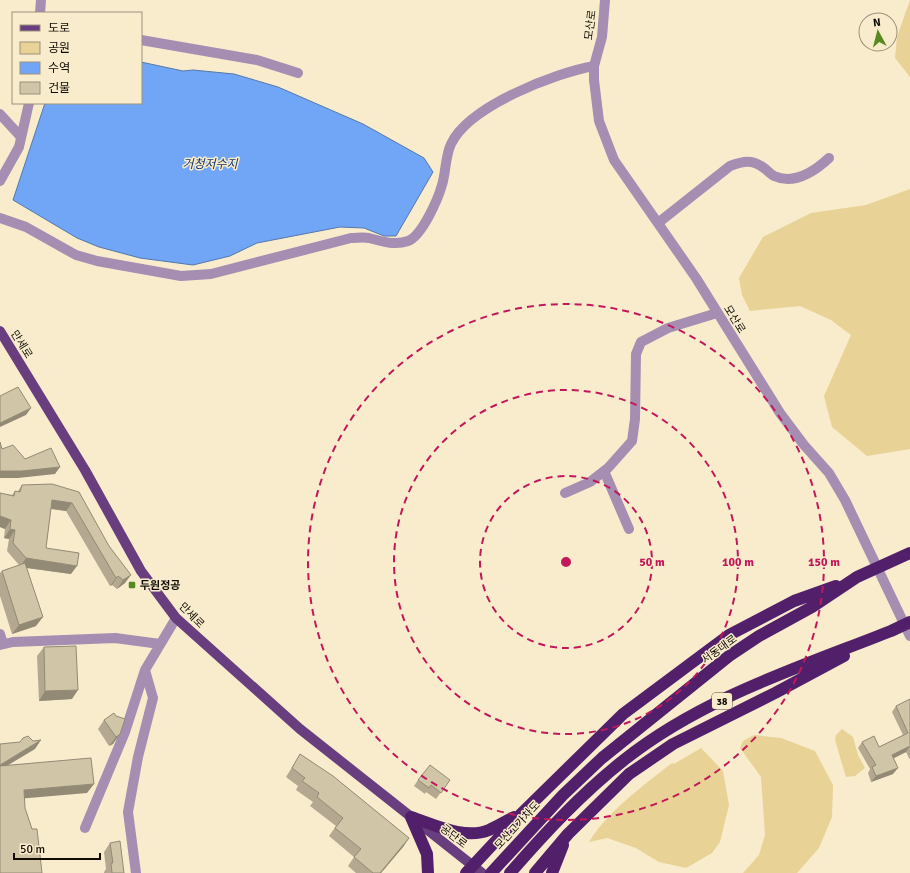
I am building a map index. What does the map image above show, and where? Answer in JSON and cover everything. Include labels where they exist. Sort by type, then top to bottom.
[{"type":"highway","name":"서동대로","points":[[563,795],[602,758],[729,656],[759,636],[812,607],[857,577],[910,553]]},
{"type":"highway","points":[[469,869],[521,814],[623,714],[729,635],[794,602],[857,577]]},
{"type":"highway","name":"38","points":[[510,873],[572,807],[624,760],[683,722],[770,678],[891,631],[910,622]]},
{"type":"highway","points":[[535,873],[568,834],[629,774],[673,744],[775,693],[891,631]]},
{"type":"highway","name":"모산고가차도","points":[[491,873],[563,795]]},
{"type":"highway","points":[[411,817],[447,829],[467,833],[488,830],[521,814]]},
{"type":"highway","points":[[411,817],[428,854],[428,873]]},
{"type":"highway","points":[[552,873],[568,834]]},
{"type":"main road","name":"만세로","points":[[0,331],[85,470],[141,571],[176,618],[300,729],[411,817]]},
{"type":"main road","name":"공단로","points":[[411,817],[469,869],[482,873]]},
{"type":"street","points":[[40,12],[41,0]]},
{"type":"street","name":"모산로","points":[[604,0],[602,37],[594,66],[594,80],[599,121],[614,160],[696,278],[780,413],[804,445],[829,473],[845,500],[910,636]]},
{"type":"street","points":[[142,40],[257,60],[298,73]]},
{"type":"street","points":[[0,218],[26,227],[76,255],[97,261],[181,276],[211,274],[351,238],[367,238],[395,244],[409,241],[422,228],[433,206],[442,186],[446,158],[451,144],[463,127],[508,96],[576,69],[594,66]]},
{"type":"street","points":[[0,181],[19,147],[29,104]]},
{"type":"street","points":[[0,114],[21,137]]},
{"type":"street","points":[[658,223],[730,166],[736,163],[743,161],[755,162],[774,176],[787,178],[804,176],[819,168],[829,158]]},
{"type":"street","points":[[565,493],[590,482],[604,471],[632,441],[635,419],[636,354],[642,342],[668,328],[717,313]]},
{"type":"street","points":[[604,471],[629,529]]},
{"type":"street","points":[[85,828],[125,732],[145,670],[176,618]]},
{"type":"street","points":[[0,634],[2,645],[13,642],[115,638],[160,644]]},
{"type":"street","points":[[136,873],[128,812],[138,757],[153,698],[145,670]]},
{"type":"green space","points":[[910,0],[910,77],[895,58],[896,52],[898,52],[898,34]]},
{"type":"green space","points":[[910,189],[910,449],[867,456],[832,427],[824,396],[851,335],[831,320],[800,306],[750,311],[742,295],[739,278],[763,237],[811,213],[866,205]]},
{"type":"green space","points":[[842,729],[853,737],[858,755],[865,768],[855,776],[846,777],[835,740],[836,735]]},
{"type":"green space","points":[[754,735],[781,738],[815,751],[833,785],[832,817],[819,848],[797,873],[743,873],[759,855],[765,835],[761,777],[740,748],[743,741]]},
{"type":"green space","points":[[701,748],[723,771],[729,805],[720,842],[712,853],[686,868],[659,862],[636,848],[607,838],[589,842],[606,819],[638,790],[672,763],[674,764]]},
{"type":"water","name":"거청저수지","points":[[142,62],[183,71],[193,70],[234,74],[278,87],[363,124],[424,158],[433,172],[396,236],[384,236],[364,228],[340,227],[257,243],[230,256],[193,265],[140,258],[99,247],[77,238],[13,200],[45,104],[142,104]]},
{"type":"building","points":[[18,387],[31,408],[0,423],[0,396]]},
{"type":"building","points":[[0,442],[2,449],[13,445],[25,459],[51,448],[60,467],[22,471],[0,471]]},
{"type":"building","points":[[52,484],[79,492],[109,546],[131,575],[123,580],[118,576],[116,578],[72,503],[52,500],[46,548],[79,553],[77,566],[26,558],[13,543],[15,530],[10,529],[11,520],[0,516],[0,493],[14,496],[15,491],[20,492],[22,485]]},
{"type":"building","points":[[25,563],[43,617],[19,625],[2,571]]},
{"type":"building","points":[[76,646],[78,690],[45,691],[44,647]]},
{"type":"building","points":[[910,699],[910,746],[892,755],[898,768],[876,776],[872,767],[876,765],[862,742],[874,736],[879,747],[908,733],[896,706]]},
{"type":"building","points":[[114,713],[116,716],[125,719],[120,734],[116,737],[104,720]]},
{"type":"building","points":[[28,736],[33,741],[41,740],[0,765],[0,744],[20,742],[23,738]]},
{"type":"building","points":[[300,754],[333,776],[409,838],[380,873],[373,873],[354,857],[361,849],[335,828],[343,818],[317,797],[319,793],[302,781],[305,778],[292,768]]},
{"type":"building","points":[[91,758],[94,784],[24,790],[25,808],[32,829],[37,829],[42,873],[0,873],[0,766]]},
{"type":"building","points":[[430,765],[450,780],[441,793],[431,785],[429,788],[418,780]]},
{"type":"building","points":[[120,841],[124,873],[112,873],[111,863],[113,863],[110,843]]},
{"type":"place","name":"두원정공","points":[[132,585]]}]
